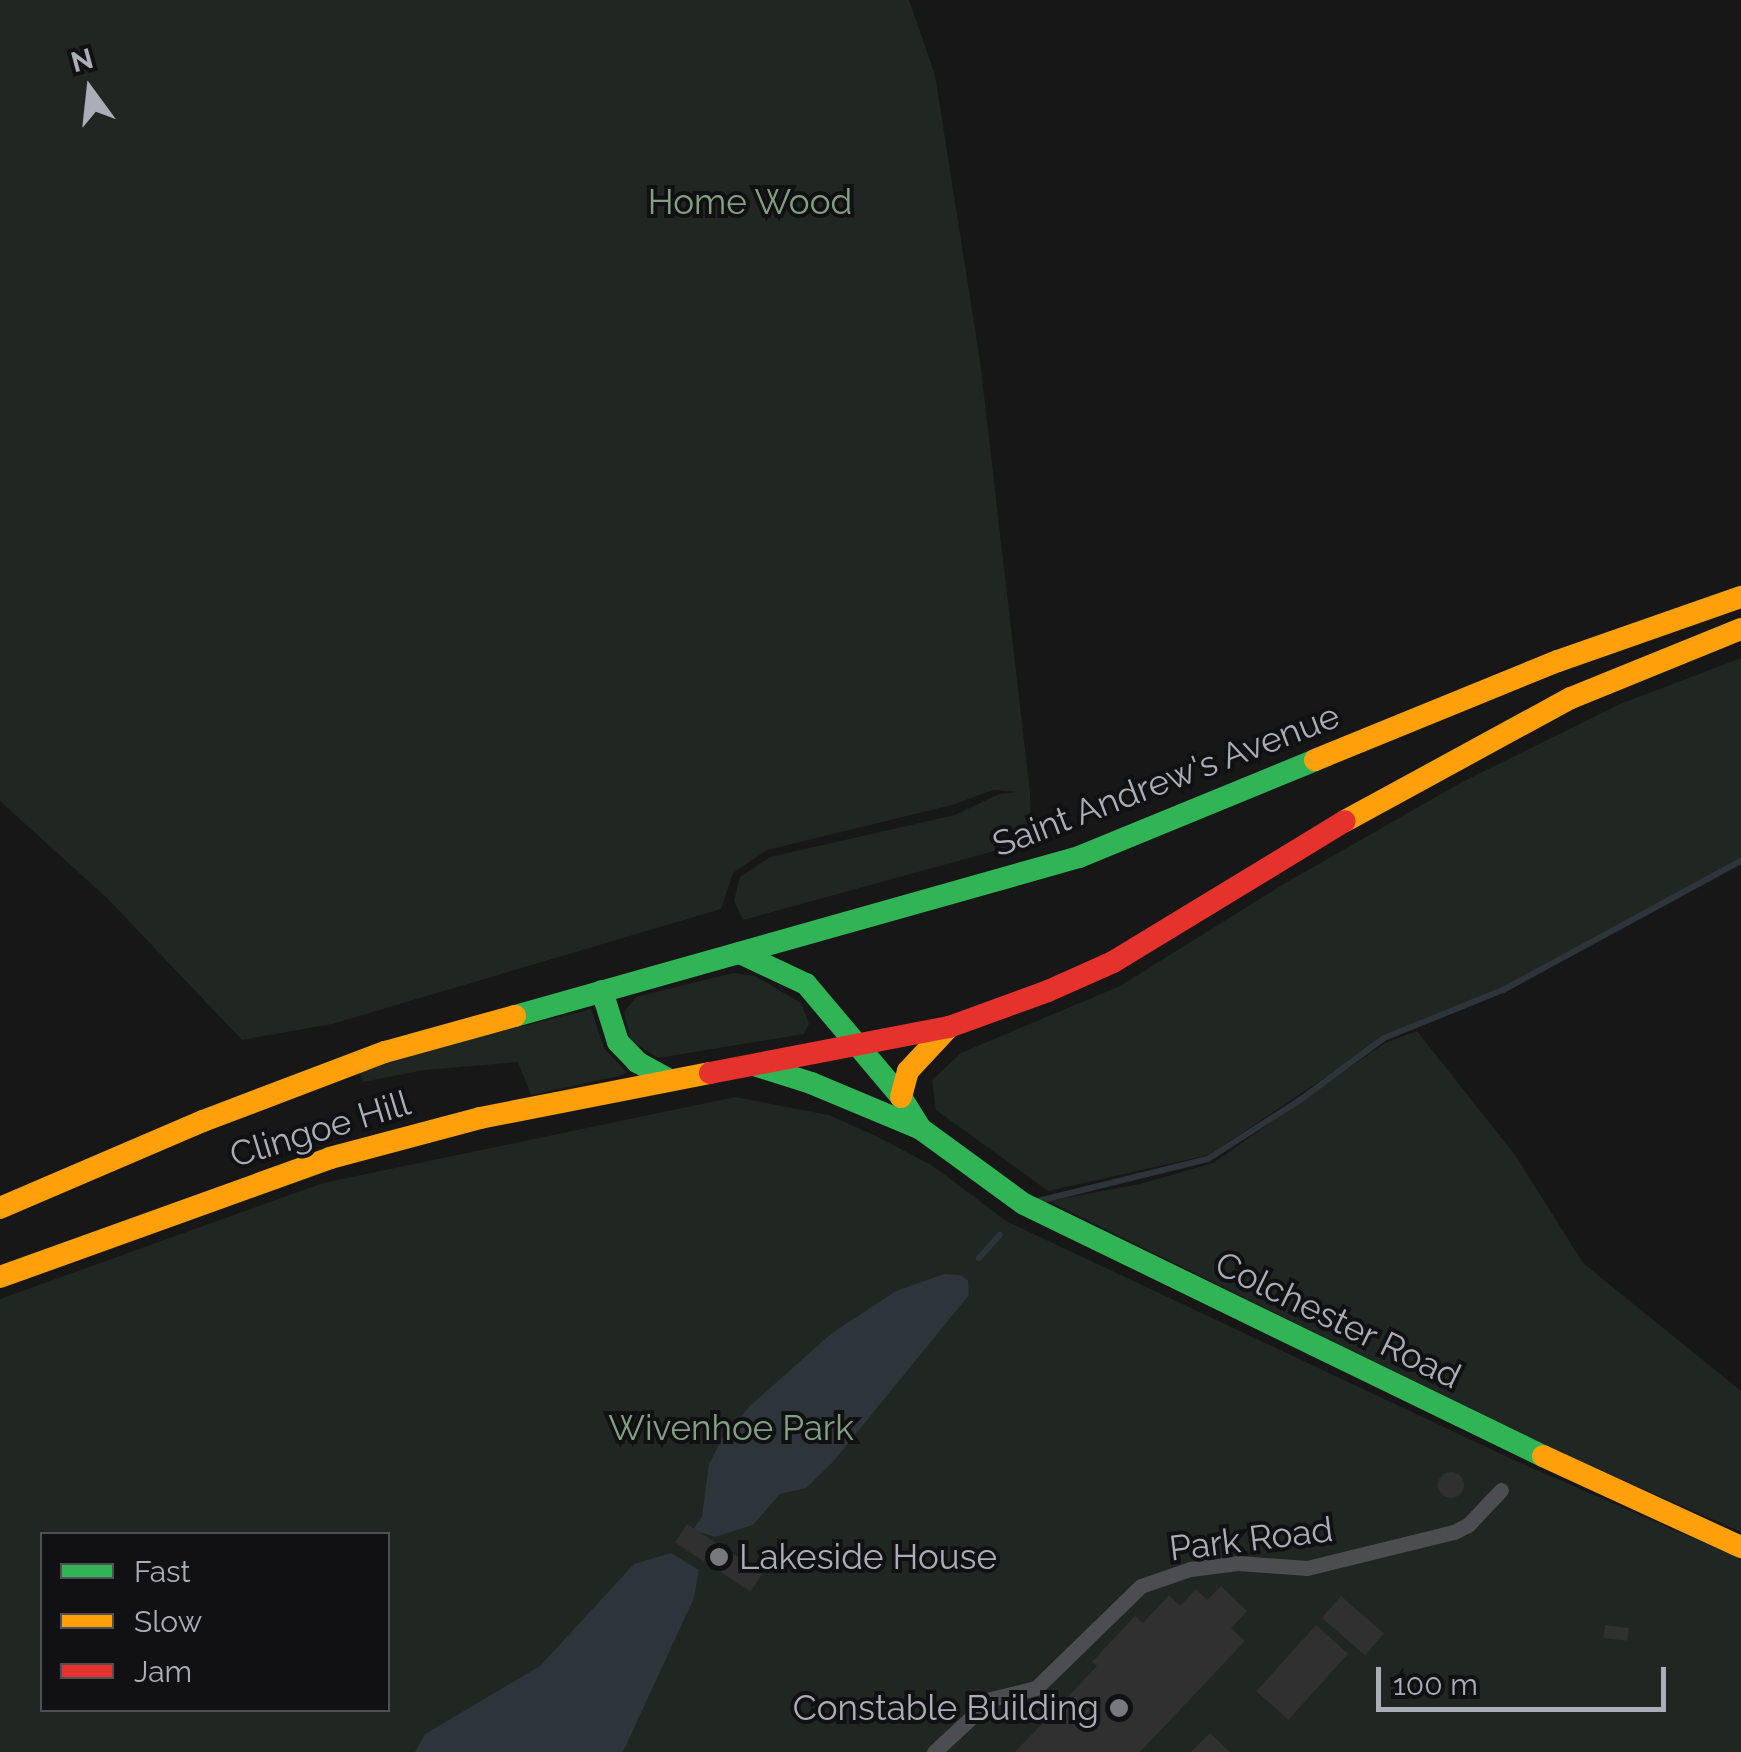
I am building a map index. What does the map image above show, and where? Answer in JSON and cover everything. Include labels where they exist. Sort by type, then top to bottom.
[{"type":"main road","name":"Saint Andrew's Avenue","points":[[602,990],[1079,857],[1558,662],[1741,596]]},
{"type":"main road","points":[[602,990],[618,1042],[636,1062],[670,1080],[857,1048],[949,1026],[1113,962],[1302,846],[1499,734],[1571,698],[1741,629]]},
{"type":"main road","name":"Colchester Road","points":[[740,953],[806,984],[901,1097],[921,1129]]},
{"type":"main road","name":"Clingoe Hill","points":[[0,1208],[203,1122],[385,1052],[602,990]]},
{"type":"main road","points":[[901,1097],[920,1054],[949,1026]]},
{"type":"main road","name":"Colchester Road","points":[[754,1065],[811,1083],[921,1129],[1024,1204],[1124,1256],[1741,1546]]},
{"type":"main road","name":"Clingoe Hill","points":[[0,1277],[330,1158],[480,1118],[670,1080]]},
{"type":"street","name":"Park Road","points":[[934,1752],[990,1699],[1036,1688],[1140,1586],[1190,1569],[1238,1563],[1307,1568],[1454,1532],[1468,1525],[1501,1490]]},
{"type":"green space","name":"Home Wood","points":[[0,0],[909,0],[935,75],[980,361],[1030,792],[1031,841],[743,920],[734,901],[740,877],[770,857],[955,815],[999,794],[1018,792],[993,790],[952,805],[767,850],[733,873],[721,909],[332,1024],[242,1040],[108,899],[0,801]]},
{"type":"green space","points":[[1741,658],[1741,861],[1668,904],[1476,1003],[1384,1038],[1209,1155],[1048,1191],[936,1110],[932,1080],[961,1053],[1120,986],[1282,885],[1462,782],[1620,704]]},
{"type":"green space","points":[[733,973],[755,976],[801,1003],[809,1024],[804,1034],[658,1058],[631,1041],[624,1012],[636,997]]},
{"type":"green space","points":[[591,1009],[604,1048],[626,1072],[623,1075],[531,1095],[518,1062],[424,1070],[363,1082],[360,1073],[420,1052]]},
{"type":"green space","points":[[1417,1031],[1515,1155],[1583,1263],[1741,1391],[1741,1532],[1546,1446],[1048,1201],[1140,1184],[1213,1163],[1385,1043]]},
{"type":"green space","name":"Wivenhoe Park","points":[[735,1097],[829,1115],[933,1166],[1006,1221],[1516,1461],[1741,1559],[1741,1752],[0,1752],[0,1299],[323,1183]]},
{"type":"shaded area","points":[[944,1274],[968,1280],[969,1295],[832,1463],[806,1488],[780,1494],[753,1525],[715,1537],[693,1530],[702,1516],[709,1464],[723,1437],[750,1406],[832,1333],[896,1291]]},
{"type":"shaded area","points":[[671,1553],[699,1570],[694,1598],[623,1752],[415,1752],[425,1734],[540,1666],[634,1564]]},
{"type":"building","points":[[1451,1472],[1461,1475],[1461,1495],[1451,1498],[1441,1495],[1438,1485],[1441,1475]]},
{"type":"building","name":"Lakeside House","points":[[687,1524],[762,1573],[750,1591],[675,1542]]},
{"type":"building","name":"Constable Building","points":[[1221,1586],[1247,1611],[1231,1628],[1245,1641],[1140,1752],[1015,1752],[1097,1666],[1092,1662],[1135,1616],[1143,1623],[1169,1595],[1180,1606],[1196,1589],[1207,1600]]},
{"type":"building","points":[[1341,1596],[1384,1633],[1365,1655],[1322,1618]]},
{"type":"building","points":[[1316,1625],[1348,1654],[1288,1720],[1256,1691]]},
{"type":"building","points":[[1605,1625],[1629,1628],[1627,1641],[1603,1638]]},
{"type":"building","points":[[1210,1733],[1230,1752],[1191,1752]]},
{"type":"waterway","points":[[1034,1202],[1208,1159],[1300,1100],[1384,1038],[1503,990],[1741,861]]},
{"type":"waterway","points":[[979,1258],[1000,1235]]},
{"type":"traffic: fast","points":[[515,1016],[1079,857],[1315,760]]},
{"type":"traffic: fast","points":[[740,953],[806,984],[901,1097],[921,1129],[1024,1204],[1543,1456]]},
{"type":"traffic: fast","points":[[602,991],[618,1042],[637,1062],[670,1080]]},
{"type":"traffic: fast","points":[[754,1065],[811,1083],[921,1129]]},
{"type":"traffic: slow","points":[[1315,760],[1558,661],[1741,597]]},
{"type":"traffic: slow","points":[[1345,821],[1571,698],[1741,629]]},
{"type":"traffic: slow","points":[[0,1208],[203,1121],[385,1052],[515,1016]]},
{"type":"traffic: slow","points":[[901,1097],[908,1071],[949,1027]]},
{"type":"traffic: slow","points":[[0,1277],[330,1158],[480,1118],[710,1073]]},
{"type":"traffic: slow","points":[[1543,1456],[1741,1547]]},
{"type":"traffic: jam","points":[[710,1073],[949,1027],[1048,991],[1113,962],[1345,821]]},
{"type":"place","name":"Lakeside House","points":[[719,1557]]},
{"type":"place","name":"Constable Building","points":[[1119,1708]]}]
